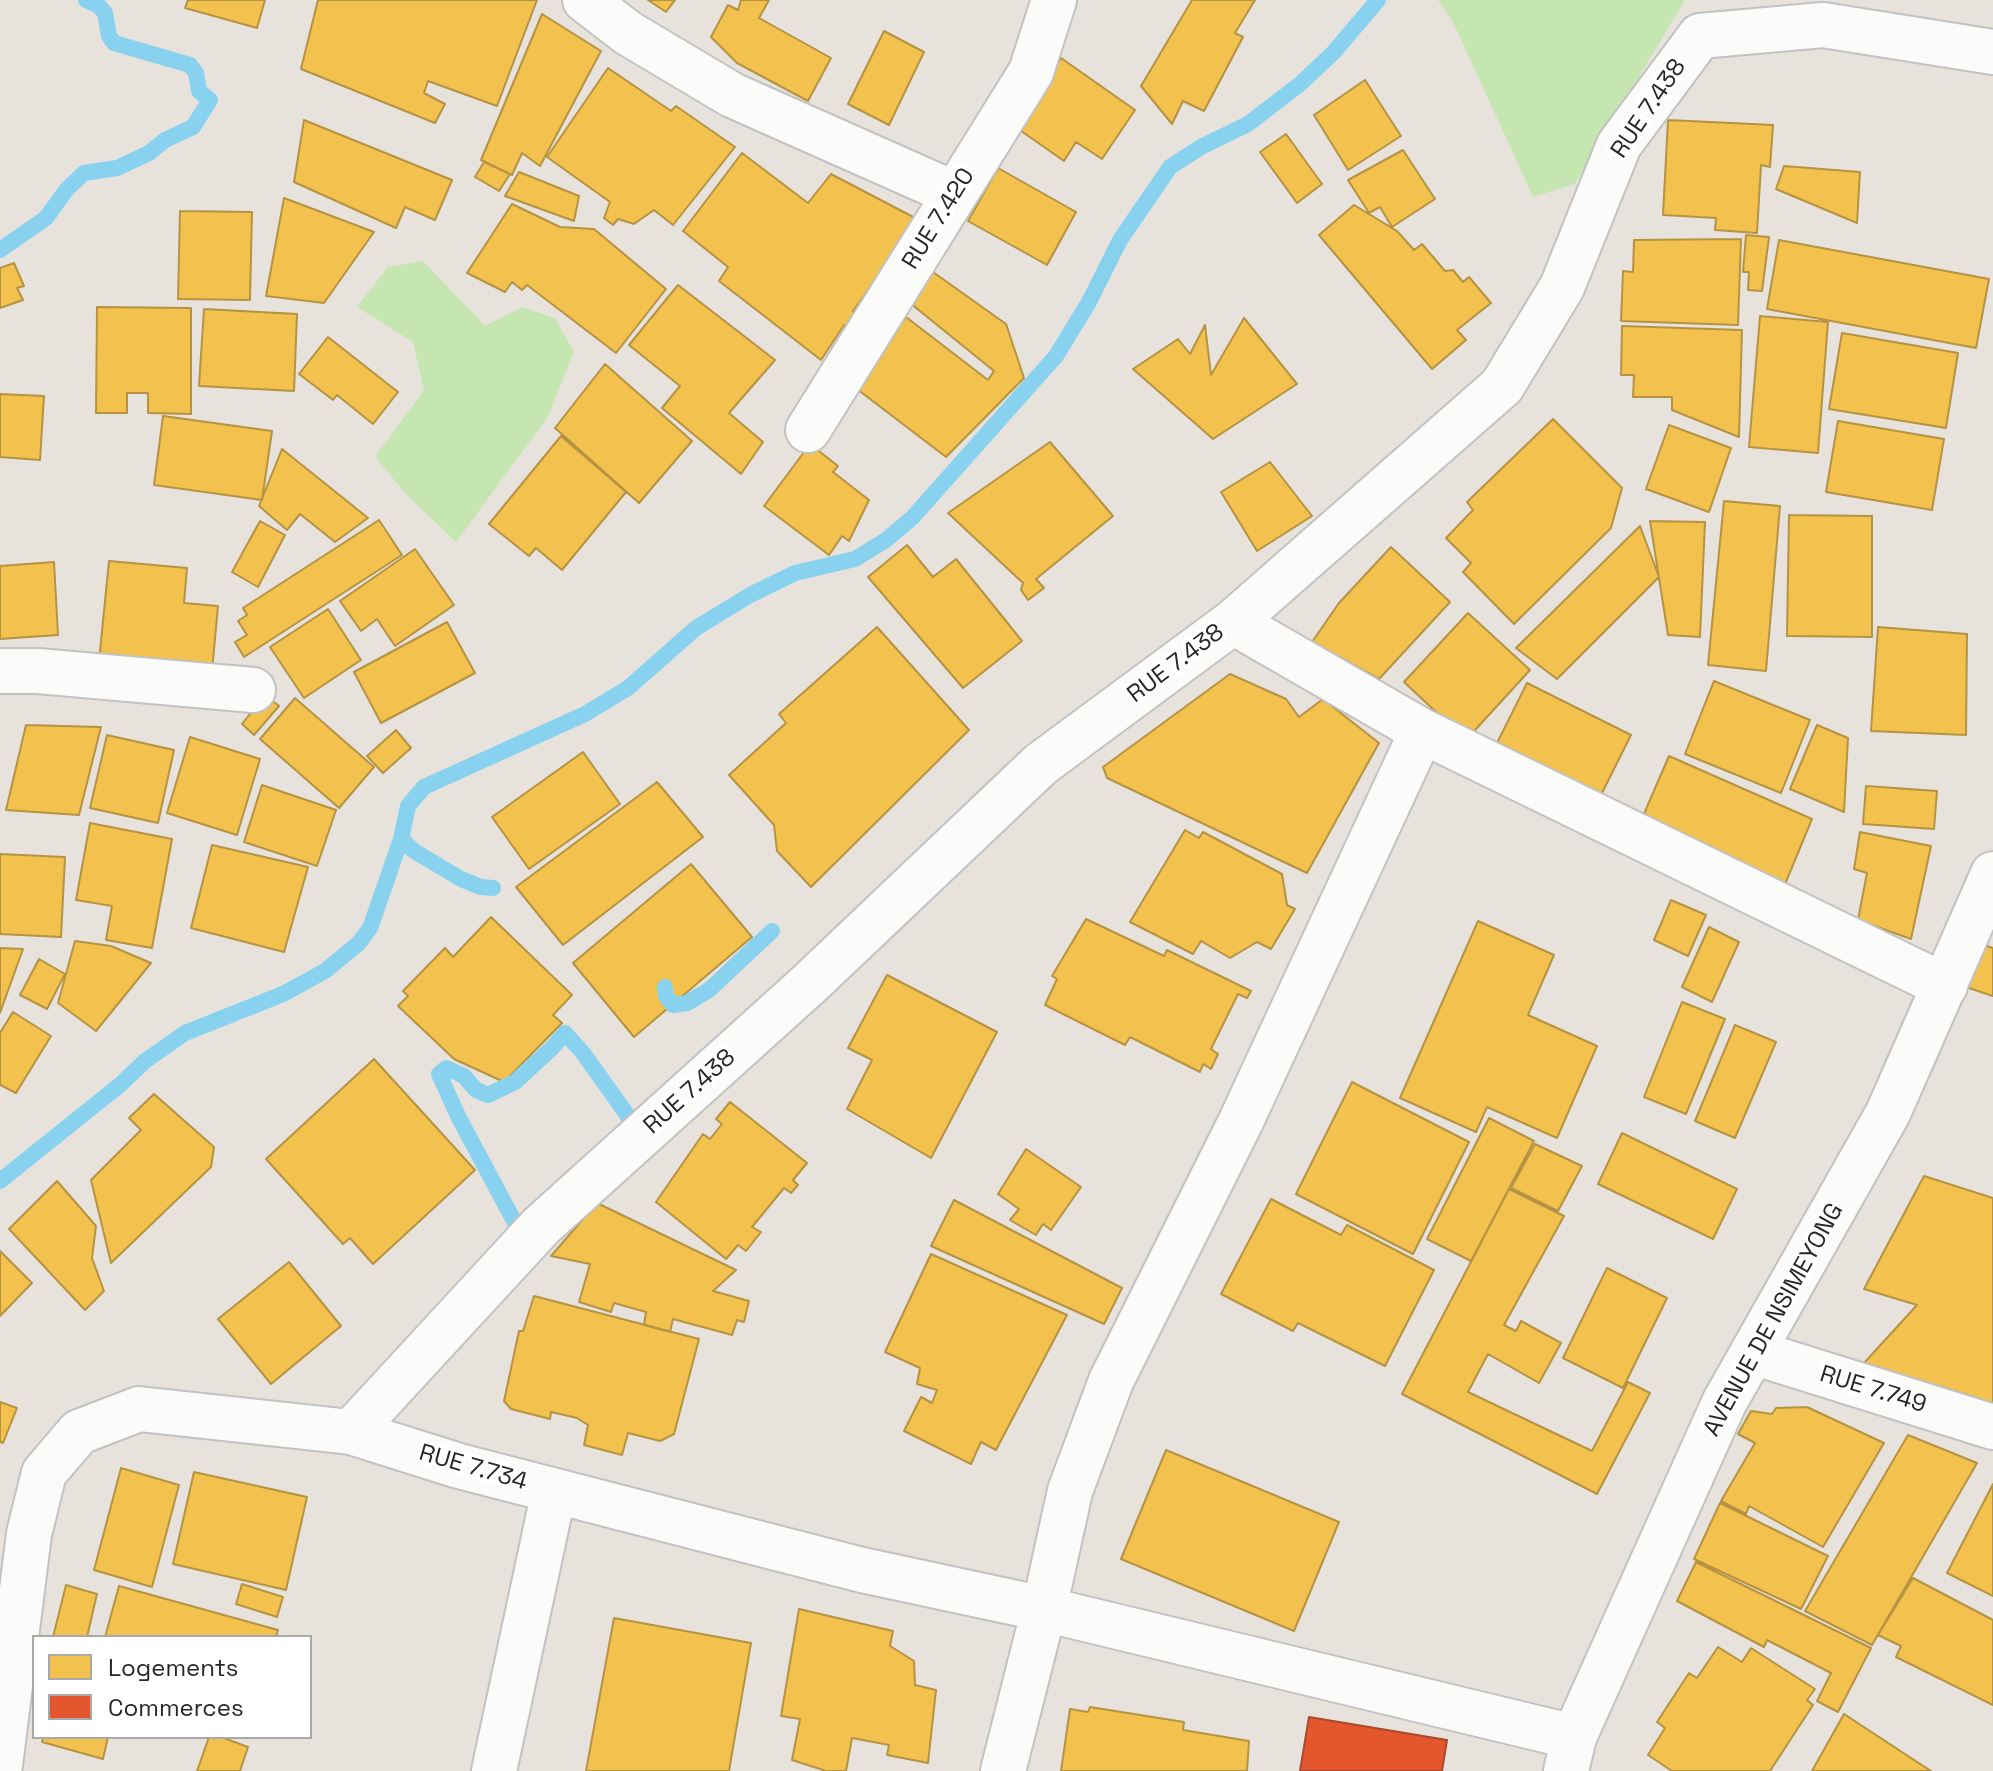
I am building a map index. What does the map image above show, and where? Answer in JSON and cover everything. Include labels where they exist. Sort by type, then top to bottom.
[{"type":"street","points":[[585,0],[628,33],[732,95],[955,194]]},
{"type":"street","name":"RUE 7.420","points":[[808,430],[1031,72],[1054,0]]},
{"type":"street","name":"RUE 7.438","points":[[351,1432],[541,1226],[808,985],[1041,764],[1233,622],[1502,386],[1562,287],[1619,145],[1700,36],[1823,25],[1993,52]]},
{"type":"street","points":[[1233,622],[1422,731],[1945,986]]},
{"type":"street","points":[[0,671],[38,671],[253,690]]},
{"type":"street","points":[[1003,1771],[1070,1491],[1111,1381],[1241,1121],[1422,731]]},
{"type":"street","name":"AVENUE DE NSIMEYONG","points":[[1570,1754],[1724,1403],[1888,1113],[1993,874]]},
{"type":"street","name":"RUE 7.749","points":[[1753,1352],[1993,1427]]},
{"type":"street","name":"RUE 7.734","points":[[0,1765],[29,1534],[44,1473],[79,1432],[139,1409],[351,1432],[459,1466],[862,1570],[1044,1609],[1570,1754]]},
{"type":"street","points":[[494,1771],[554,1491]]},
{"type":"green space","points":[[1438,0],[1685,0],[1575,184],[1533,197],[1454,24]]},
{"type":"green space","points":[[423,261],[485,326],[522,307],[555,318],[574,352],[548,417],[456,542],[406,494],[375,457],[424,390],[413,342],[357,307],[388,267]]},
{"type":"building: Logements","points":[[188,0],[265,0],[257,28],[185,8]]},
{"type":"building: Logements","points":[[318,0],[537,0],[497,106],[428,81],[424,93],[445,104],[435,123],[301,69]]},
{"type":"building: Logements","points":[[648,0],[675,0],[666,12]]},
{"type":"building: Logements","points":[[741,0],[769,0],[759,18],[831,58],[808,101],[737,63],[711,37],[728,5],[738,10]]},
{"type":"building: Logements","points":[[1192,0],[1255,0],[1235,33],[1243,37],[1204,111],[1183,101],[1172,124],[1141,86]]},
{"type":"building: Logements","points":[[542,14],[601,51],[540,166],[522,153],[512,175],[481,160]]},
{"type":"building: Logements","points":[[884,31],[924,52],[889,125],[848,104]]},
{"type":"building: Logements","points":[[1061,58],[1135,110],[1102,159],[1076,142],[1064,161],[1014,126]]},
{"type":"building: Logements","points":[[608,68],[671,111],[676,106],[735,147],[673,225],[654,210],[634,224],[618,219],[613,225],[604,218],[610,202],[547,157]]},
{"type":"building: Logements","points":[[1365,80],[1401,136],[1348,170],[1314,115]]},
{"type":"building: Logements","points":[[304,120],[452,180],[435,220],[405,207],[396,228],[294,182]]},
{"type":"building: Logements","points":[[1668,120],[1773,125],[1770,167],[1761,165],[1757,233],[1715,230],[1716,218],[1663,215]]},
{"type":"building: Logements","points":[[1286,134],[1322,184],[1297,203],[1260,152]]},
{"type":"building: Logements","points":[[1403,150],[1435,199],[1392,227],[1380,207],[1369,213],[1348,180]]},
{"type":"building: Logements","points":[[742,153],[808,203],[831,174],[919,220],[853,311],[861,317],[852,330],[844,325],[821,360],[719,281],[728,267],[683,231]]},
{"type":"building: Logements","points":[[484,162],[510,174],[499,191],[475,177]]},
{"type":"building: Logements","points":[[1784,166],[1860,172],[1857,223],[1776,189]]},
{"type":"building: Logements","points":[[998,168],[1076,212],[1047,265],[968,221]]},
{"type":"building: Logements","points":[[519,172],[579,196],[574,221],[505,196]]},
{"type":"building: Logements","points":[[284,198],[374,232],[324,303],[266,296]]},
{"type":"building: Logements","points":[[512,204],[560,227],[594,229],[666,289],[616,353],[527,285],[522,290],[512,282],[505,292],[467,273]]},
{"type":"building: Logements","points":[[1354,205],[1397,231],[1414,250],[1422,244],[1445,271],[1453,270],[1463,282],[1469,277],[1491,303],[1457,330],[1466,340],[1432,369],[1319,235]]},
{"type":"building: Logements","points":[[180,211],[252,212],[250,300],[178,299]]},
{"type":"building: Logements","points":[[1746,235],[1769,237],[1762,291],[1748,290],[1749,272],[1743,272]]},
{"type":"building: Logements","points":[[1741,239],[1738,325],[1621,321],[1623,271],[1633,272],[1634,240]]},
{"type":"building: Logements","points":[[1779,240],[1989,279],[1976,348],[1767,309]]},
{"type":"building: Logements","points":[[14,263],[24,286],[17,288],[23,300],[0,308],[0,268]]},
{"type":"building: Logements","points":[[933,272],[1006,324],[1024,378],[946,457],[853,386],[906,317],[988,380],[994,371],[910,303]]},
{"type":"building: Logements","points":[[678,285],[775,360],[729,413],[763,442],[741,474],[662,408],[680,386],[629,345]]},
{"type":"building: Logements","points":[[97,307],[191,308],[191,414],[148,413],[148,393],[127,393],[127,413],[96,413]]},
{"type":"building: Logements","points":[[204,309],[297,314],[294,391],[199,386]]},
{"type":"building: Logements","points":[[1760,316],[1828,322],[1818,453],[1749,447]]},
{"type":"building: Logements","points":[[1244,318],[1297,384],[1213,439],[1133,369],[1178,339],[1190,354],[1205,325],[1211,375]]},
{"type":"building: Logements","points":[[1622,326],[1742,330],[1739,437],[1672,410],[1672,397],[1633,397],[1634,375],[1621,375]]},
{"type":"building: Logements","points":[[1842,333],[1958,353],[1946,428],[1829,409]]},
{"type":"building: Logements","points":[[328,337],[398,392],[373,424],[337,395],[333,400],[299,374]]},
{"type":"building: Logements","points":[[605,364],[692,441],[639,503],[555,428]]},
{"type":"building: Logements","points":[[0,394],[44,396],[40,460],[0,457]]},
{"type":"building: Logements","points":[[163,416],[272,431],[262,500],[154,485]]},
{"type":"building: Logements","points":[[1553,419],[1622,488],[1611,528],[1514,624],[1463,572],[1471,563],[1446,538],[1473,510],[1467,502]]},
{"type":"building: Logements","points":[[1838,421],[1944,439],[1932,510],[1826,492]]},
{"type":"building: Logements","points":[[1669,425],[1731,448],[1709,512],[1646,489]]},
{"type":"building: Logements","points":[[561,436],[626,492],[562,570],[536,548],[529,556],[489,524]]},
{"type":"building: Logements","points":[[1050,442],[1113,516],[1036,579],[1044,588],[1028,600],[1021,590],[1023,583],[948,513]]},
{"type":"building: Logements","points":[[810,444],[838,466],[833,472],[869,500],[849,541],[842,536],[829,555],[764,506]]},
{"type":"building: Logements","points":[[282,449],[368,518],[335,542],[300,514],[287,530],[259,506]]},
{"type":"building: Logements","points":[[1270,462],[1312,516],[1257,551],[1221,492]]},
{"type":"building: Logements","points":[[1724,501],[1780,506],[1766,671],[1708,665]]},
{"type":"building: Logements","points":[[1789,515],[1872,516],[1872,637],[1787,636]]},
{"type":"building: Logements","points":[[379,520],[402,555],[244,657],[235,642],[247,635],[238,621],[247,615],[243,608]]},
{"type":"building: Logements","points":[[260,521],[285,535],[258,587],[232,572]]},
{"type":"building: Logements","points":[[1650,521],[1705,522],[1700,637],[1668,635]]},
{"type":"building: Logements","points":[[1640,526],[1659,577],[1557,679],[1516,648]]},
{"type":"building: Logements","points":[[907,545],[933,577],[956,559],[1022,641],[963,688],[868,577]]},
{"type":"building: Logements","points":[[1391,547],[1450,602],[1379,679],[1312,642],[1339,603]]},
{"type":"building: Logements","points":[[415,549],[454,605],[395,646],[377,619],[361,631],[340,601]]},
{"type":"building: Logements","points":[[109,561],[187,568],[184,603],[218,606],[211,682],[98,671]]},
{"type":"building: Logements","points":[[54,562],[58,635],[0,639],[0,566]]},
{"type":"building: Logements","points":[[328,609],[361,660],[304,698],[270,647]]},
{"type":"building: Logements","points":[[1468,613],[1530,670],[1466,740],[1404,682]]},
{"type":"building: Logements","points":[[447,622],[475,673],[381,723],[354,672]]},
{"type":"building: Logements","points":[[877,627],[969,730],[811,887],[777,851],[774,825],[729,775],[786,723],[779,714]]},
{"type":"building: Logements","points":[[1878,627],[1967,634],[1966,735],[1871,731]]},
{"type":"building: Logements","points":[[1230,674],[1286,699],[1299,717],[1323,699],[1379,743],[1307,873],[1107,778],[1103,767]]},
{"type":"building: Logements","points":[[1714,681],[1810,720],[1781,793],[1685,754]]},
{"type":"building: Logements","points":[[1527,683],[1631,735],[1597,803],[1493,751]]},
{"type":"building: Logements","points":[[265,695],[279,706],[254,735],[242,724]]},
{"type":"building: Logements","points":[[295,698],[374,767],[339,808],[260,739]]},
{"type":"building: Logements","points":[[26,725],[101,727],[79,815],[6,810]]},
{"type":"building: Logements","points":[[1817,725],[1848,738],[1844,812],[1790,789]]},
{"type":"building: Logements","points":[[396,730],[411,748],[383,773],[367,756]]},
{"type":"building: Logements","points":[[107,735],[174,750],[158,823],[90,808]]},
{"type":"building: Logements","points":[[190,737],[260,759],[237,835],[167,813]]},
{"type":"building: Logements","points":[[583,752],[620,804],[529,869],[492,817]]},
{"type":"building: Logements","points":[[1669,756],[1812,819],[1783,889],[1640,823]]},
{"type":"building: Logements","points":[[657,782],[703,837],[563,945],[516,887]]},
{"type":"building: Logements","points":[[262,785],[336,810],[317,866],[244,842]]},
{"type":"building: Logements","points":[[1866,786],[1937,791],[1934,829],[1863,824]]},
{"type":"building: Logements","points":[[90,823],[172,839],[152,948],[106,940],[112,906],[76,900]]},
{"type":"building: Logements","points":[[1185,830],[1199,838],[1203,832],[1282,874],[1287,905],[1295,909],[1271,949],[1257,942],[1230,958],[1201,941],[1193,954],[1130,922]]},
{"type":"building: Logements","points":[[1860,832],[1931,846],[1911,939],[1858,920],[1867,873],[1854,869]]},
{"type":"building: Logements","points":[[212,845],[308,867],[284,952],[191,928]]},
{"type":"building: Logements","points":[[0,854],[65,857],[61,937],[0,934]]},
{"type":"building: Logements","points":[[691,864],[752,937],[634,1037],[573,963]]},
{"type":"building: Logements","points":[[1671,900],[1706,915],[1688,956],[1654,940]]},
{"type":"building: Logements","points":[[491,917],[572,995],[553,1015],[562,1023],[504,1082],[454,1059],[398,1006],[408,996],[403,991],[445,948],[453,957]]},
{"type":"building: Logements","points":[[1086,919],[1164,956],[1167,950],[1251,991],[1247,998],[1238,994],[1211,1049],[1218,1054],[1211,1069],[1203,1064],[1200,1072],[1130,1037],[1125,1045],[1045,1005],[1057,979],[1052,976]]},
{"type":"building: Logements","points":[[1478,921],[1554,955],[1528,1015],[1597,1046],[1557,1138],[1487,1107],[1476,1132],[1400,1098]]},
{"type":"building: Logements","points":[[1709,927],[1739,942],[1712,1002],[1682,987]]},
{"type":"building: Logements","points":[[75,941],[111,946],[151,963],[96,1031],[58,1003]]},
{"type":"building: Logements","points":[[1981,944],[1993,948],[1993,996],[1966,987]]},
{"type":"building: Logements","points":[[0,948],[23,949],[0,1013]]},
{"type":"building: Logements","points":[[39,959],[65,974],[47,1009],[20,995]]},
{"type":"building: Logements","points":[[887,975],[997,1032],[931,1158],[847,1109],[872,1060],[848,1048]]},
{"type":"building: Logements","points":[[1682,1002],[1725,1019],[1686,1114],[1644,1097]]},
{"type":"building: Logements","points":[[13,1012],[51,1036],[16,1093],[0,1085],[0,1033]]},
{"type":"building: Logements","points":[[1735,1025],[1776,1042],[1735,1138],[1695,1121]]},
{"type":"building: Logements","points":[[374,1059],[475,1170],[373,1264],[350,1238],[343,1244],[266,1159]]},
{"type":"building: Logements","points":[[1352,1082],[1469,1142],[1413,1254],[1296,1194]]},
{"type":"building: Logements","points":[[154,1094],[214,1147],[211,1167],[111,1263],[91,1180],[141,1130],[129,1118]]},
{"type":"building: Logements","points":[[730,1102],[807,1163],[793,1180],[798,1185],[791,1193],[784,1188],[752,1227],[761,1232],[746,1251],[738,1245],[726,1259],[656,1202],[703,1134],[710,1139],[722,1124],[716,1119]]},
{"type":"building: Logements","points":[[1489,1118],[1534,1141],[1471,1261],[1427,1239]]},
{"type":"building: Logements","points":[[1622,1133],[1737,1189],[1713,1239],[1598,1184]]},
{"type":"building: Logements","points":[[1535,1144],[1582,1166],[1558,1211],[1511,1188]]},
{"type":"building: Logements","points":[[1026,1149],[1081,1187],[1051,1230],[1043,1224],[1036,1235],[1010,1220],[1019,1209],[998,1194]]},
{"type":"building: Logements","points":[[1924,1176],[1993,1198],[1993,1403],[1864,1363],[1917,1305],[1864,1289]]},
{"type":"building: Logements","points":[[57,1181],[96,1226],[92,1258],[104,1291],[85,1310],[9,1229]]},
{"type":"building: Logements","points":[[1509,1189],[1564,1216],[1504,1325],[1516,1331],[1521,1321],[1561,1343],[1539,1383],[1488,1354],[1468,1392],[1592,1451],[1628,1382],[1650,1393],[1597,1494],[1402,1394]]},
{"type":"building: Logements","points":[[1271,1199],[1341,1235],[1347,1225],[1434,1270],[1385,1366],[1298,1323],[1293,1331],[1221,1294]]},
{"type":"building: Logements","points":[[954,1200],[1122,1288],[1104,1324],[931,1246]]},
{"type":"building: Logements","points":[[597,1203],[736,1270],[713,1291],[749,1301],[744,1322],[737,1320],[732,1335],[673,1319],[670,1332],[644,1325],[646,1312],[614,1303],[611,1312],[579,1302],[590,1264],[551,1256]]},
{"type":"building: Logements","points":[[0,1251],[32,1283],[0,1316]]},
{"type":"building: Logements","points":[[931,1254],[1067,1315],[996,1450],[981,1442],[971,1464],[904,1431],[921,1397],[932,1403],[937,1390],[917,1384],[920,1368],[885,1352]]},
{"type":"building: Logements","points":[[289,1262],[341,1326],[271,1384],[218,1319]]},
{"type":"building: Logements","points":[[1607,1268],[1667,1298],[1623,1388],[1563,1358]]},
{"type":"building: Logements","points":[[534,1296],[699,1339],[674,1434],[660,1441],[628,1433],[622,1455],[584,1445],[588,1425],[577,1418],[551,1412],[550,1419],[511,1409],[504,1401],[519,1331],[523,1331]]},
{"type":"building: Logements","points":[[0,1402],[17,1408],[3,1443],[0,1442]]},
{"type":"building: Logements","points":[[1807,1407],[1884,1443],[1823,1547],[1749,1506],[1746,1514],[1721,1501],[1755,1443],[1738,1434],[1751,1411],[1772,1414],[1776,1408]]},
{"type":"building: Logements","points":[[1908,1435],[1977,1463],[1872,1645],[1805,1611]]},
{"type":"building: Logements","points":[[1166,1450],[1339,1522],[1294,1631],[1121,1559]]},
{"type":"building: Logements","points":[[121,1468],[179,1485],[152,1587],[94,1570]]},
{"type":"building: Logements","points":[[194,1472],[307,1497],[286,1590],[173,1564]]},
{"type":"building: Logements","points":[[1993,1484],[1993,1596],[1947,1573]]},
{"type":"building: Logements","points":[[1720,1503],[1828,1556],[1801,1609],[1694,1559]]},
{"type":"building: Logements","points":[[1696,1562],[1871,1648],[1838,1712],[1817,1701],[1831,1673],[1767,1640],[1764,1647],[1677,1601]]},
{"type":"building: Logements","points":[[1913,1578],[1993,1620],[1993,1705],[1896,1657],[1901,1646],[1878,1635]]},
{"type":"building: Logements","points":[[242,1584],[283,1597],[277,1617],[236,1604]]},
{"type":"building: Logements","points":[[66,1585],[97,1594],[87,1635],[54,1635]]},
{"type":"building: Logements","points":[[119,1586],[278,1630],[277,1635],[106,1635]]},
{"type":"building: Logements","points":[[799,1609],[893,1631],[890,1646],[914,1661],[915,1685],[936,1690],[928,1763],[887,1755],[889,1745],[852,1738],[846,1771],[826,1771],[792,1760],[800,1719],[781,1716]]},
{"type":"building: Logements","points":[[614,1618],[751,1643],[729,1771],[586,1771]]},
{"type":"building: Logements","points":[[1718,1647],[1742,1662],[1751,1648],[1815,1689],[1807,1700],[1813,1705],[1770,1771],[1672,1771],[1648,1755],[1665,1728],[1657,1722],[1689,1673],[1697,1678]]},
{"type":"building: Logements","points":[[1090,1707],[1184,1722],[1183,1730],[1249,1741],[1247,1771],[1061,1771],[1070,1709],[1088,1712]]},
{"type":"building: Logements","points":[[1844,1714],[1931,1771],[1812,1771]]},
{"type":"building: Logements","points":[[43,1739],[108,1739],[103,1759],[42,1742]]},
{"type":"building: Logements","points":[[208,1739],[226,1739],[248,1747],[240,1771],[197,1771]]},
{"type":"building: Commerces","points":[[1309,1717],[1447,1740],[1442,1771],[1300,1771]]},
{"type":"waterway","points":[[0,250],[46,218],[67,189],[84,173],[117,168],[149,153],[165,140],[193,127],[210,100],[199,91],[196,73],[190,65],[114,43],[109,36],[105,13],[86,0]]},
{"type":"waterway","points":[[0,1181],[121,1084],[145,1061],[185,1033],[283,994],[325,971],[359,943],[370,928],[401,839],[408,806],[424,787],[585,714],[628,688],[696,628],[750,595],[795,573],[855,559],[886,540],[912,518],[1056,356],[1089,302],[1120,240],[1170,167],[1201,147],[1248,124],[1300,84],[1333,53],[1378,0]]},
{"type":"waterway","points":[[401,839],[414,851],[461,879],[493,888]]},
{"type":"waterway","points":[[665,987],[666,996],[673,1005],[687,1003],[709,990],[772,931]]},
{"type":"waterway","points":[[521,1234],[439,1074],[446,1068],[464,1076],[476,1090],[488,1095],[515,1082],[565,1033],[633,1123]]}]
